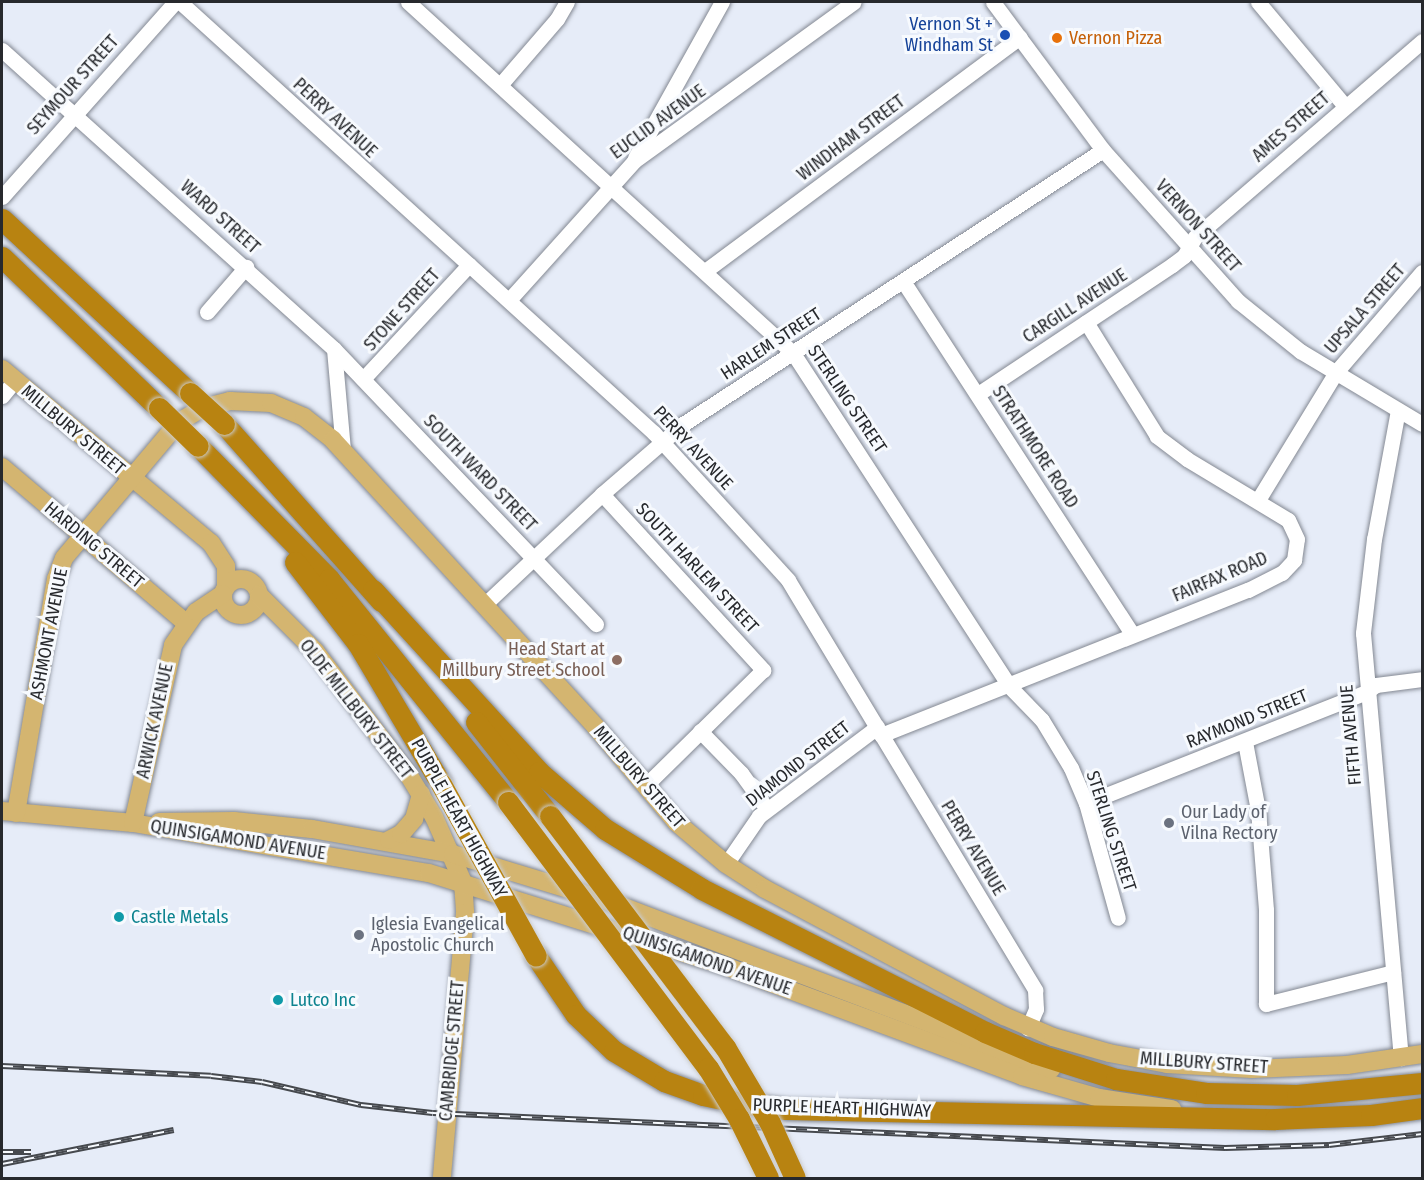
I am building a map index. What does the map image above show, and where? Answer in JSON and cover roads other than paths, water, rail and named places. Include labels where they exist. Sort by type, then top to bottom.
[{"type":"highway","points":[[2,219],[104,309],[224,424],[539,772],[605,829],[702,889],[985,1032],[1034,1053],[1116,1078],[1162,1088],[1248,1095],[1341,1093],[1422,1083]]},
{"type":"highway","points":[[2,257],[198,446],[329,579],[508,802],[708,1068],[740,1119],[768,1179]]},
{"type":"highway","name":"PURPLE HEART HIGHWAY","points":[[198,446],[327,600],[383,682],[536,956],[576,1015],[614,1051],[664,1081],[703,1095],[786,1108],[1275,1119],[1371,1115],[1422,1108]]},
{"type":"highway","points":[[373,590],[550,816],[725,1047],[770,1123],[795,1179]]},
{"type":"main road","name":"MILLBURY STREET","points":[[8,375],[129,477],[179,422],[202,408],[230,401],[261,401],[293,411],[343,450],[485,604],[676,822],[726,864],[794,904],[1028,1028],[1109,1053],[1194,1066],[1283,1069],[1422,1054]]},
{"type":"main road","name":"HARDING STREET","points":[[2,467],[186,623]]},
{"type":"main road","name":"ASHMONT AVENUE","points":[[9,812],[56,579],[64,558],[129,477]]},
{"type":"main road","points":[[129,477],[220,553],[226,566],[225,605],[232,613]]},
{"type":"main road","points":[[186,623],[232,613],[251,613],[259,595],[255,585],[246,579],[234,580],[225,590]]},
{"type":"main road","name":"ARWICK AVENUE","points":[[133,823],[167,661],[186,623],[225,590]]},
{"type":"main road","name":"OLDE MILLBURY STREET","points":[[259,595],[320,658],[421,794],[453,854]]},
{"type":"main road","name":"OLDE MILLBURY STREET","points":[[251,613],[292,628]]},
{"type":"main road","points":[[389,840],[401,834],[414,819],[421,794]]},
{"type":"main road","name":"QUINSIGAMOND AVENUE","points":[[9,812],[133,823],[234,821],[389,840],[453,854],[618,904],[1011,1057],[1086,1078],[1116,1078]]},
{"type":"main road","name":"QUINSIGAMOND AVENUE","points":[[133,823],[188,835],[364,859],[463,882],[724,966],[1058,1087],[1158,1108],[1275,1119]]},
{"type":"main road","name":"CAMBRIDGE STREET","points":[[442,1179],[465,913],[463,882],[453,854]]},
{"type":"street","name":"SEYMOUR STREET","points":[[2,197],[72,114],[175,2]]},
{"type":"street","name":"PERRY AVENUE","points":[[180,2],[662,440],[788,580],[1035,990],[1036,1009],[1028,1028]]},
{"type":"street","points":[[500,86],[557,18],[567,2]]},
{"type":"street","points":[[634,161],[722,2]]},
{"type":"street","name":"EUCLID AVENUE","points":[[509,300],[609,186],[634,161],[854,2]]},
{"type":"street","name":"VERNON STREET","points":[[993,2],[1103,150],[1238,300],[1271,330],[1422,424]]},
{"type":"street","points":[[1258,2],[1345,106]]},
{"type":"street","name":"STERLING STREET","points":[[415,4],[500,86],[793,353],[1009,686],[1042,720],[1071,768],[1086,803],[1118,918]]},
{"type":"street","name":"WINDHAM STREET","points":[[705,271],[1020,36]]},
{"type":"street","name":"AMES STREET","points":[[1189,246],[1345,106],[1422,41]]},
{"type":"street","name":"WARD STREET","points":[[2,50],[246,267],[334,349]]},
{"type":"street","name":"HARLEM STREET","points":[[485,604],[662,440],[1103,150]]},
{"type":"street","name":"CARGILL AVENUE","points":[[978,394],[1172,265],[1189,246]]},
{"type":"street","name":"STONE STREET","points":[[363,379],[469,265]]},
{"type":"street","points":[[207,312],[246,267]]},
{"type":"street","name":"UPSALA STREET","points":[[1258,500],[1336,372],[1422,272]]},
{"type":"street","name":"STRATHMORE ROAD","points":[[903,281],[1132,634]]},
{"type":"street","name":"FAIRFAX ROAD","points":[[879,731],[1009,686],[1132,634],[1248,590],[1288,568],[1296,557],[1295,531],[1288,520],[1187,459],[1157,436],[1086,322]]},
{"type":"street","points":[[334,349],[343,450]]},
{"type":"street","name":"SOUTH WARD STREET","points":[[334,349],[596,624]]},
{"type":"street","points":[[2,396],[8,375]]},
{"type":"street","name":"FIFTH AVENUE","points":[[1398,410],[1365,599],[1366,692],[1401,1058]]},
{"type":"street","name":"SOUTH HARLEM STREET","points":[[602,494],[763,670],[700,731]]},
{"type":"street","name":"RAYMOND STREET","points":[[1086,803],[1245,742],[1366,692],[1376,685],[1422,680]]},
{"type":"street","points":[[645,786],[700,731],[741,772],[767,809]]},
{"type":"street","name":"DIAMOND STREET","points":[[726,864],[767,809],[879,731]]},
{"type":"street","points":[[1245,742],[1259,820],[1266,910],[1266,1004],[1393,972]]},
{"type":"railway","points":[[2,1066],[211,1076],[262,1082],[361,1105],[433,1113],[1225,1148],[1329,1145],[1422,1134]]},
{"type":"railway","points":[[2,1164],[174,1130]]},
{"type":"railway","points":[[2,1152],[31,1152]]},
{"type":"place","name":"Vernon St + Windham St","points":[[1005,35]]},
{"type":"place","name":"Vernon Pizza","points":[[1057,38]]},
{"type":"place","name":"Head Start at Millbury Street School","points":[[617,660]]},
{"type":"place","name":"Our Lady of Vilna Rectory","points":[[1169,823]]},
{"type":"place","name":"Castle Metals","points":[[119,917]]},
{"type":"place","name":"Iglesia Evangelical Apostolic Church","points":[[359,935]]},
{"type":"place","name":"Lutco Inc","points":[[278,1000]]}]
